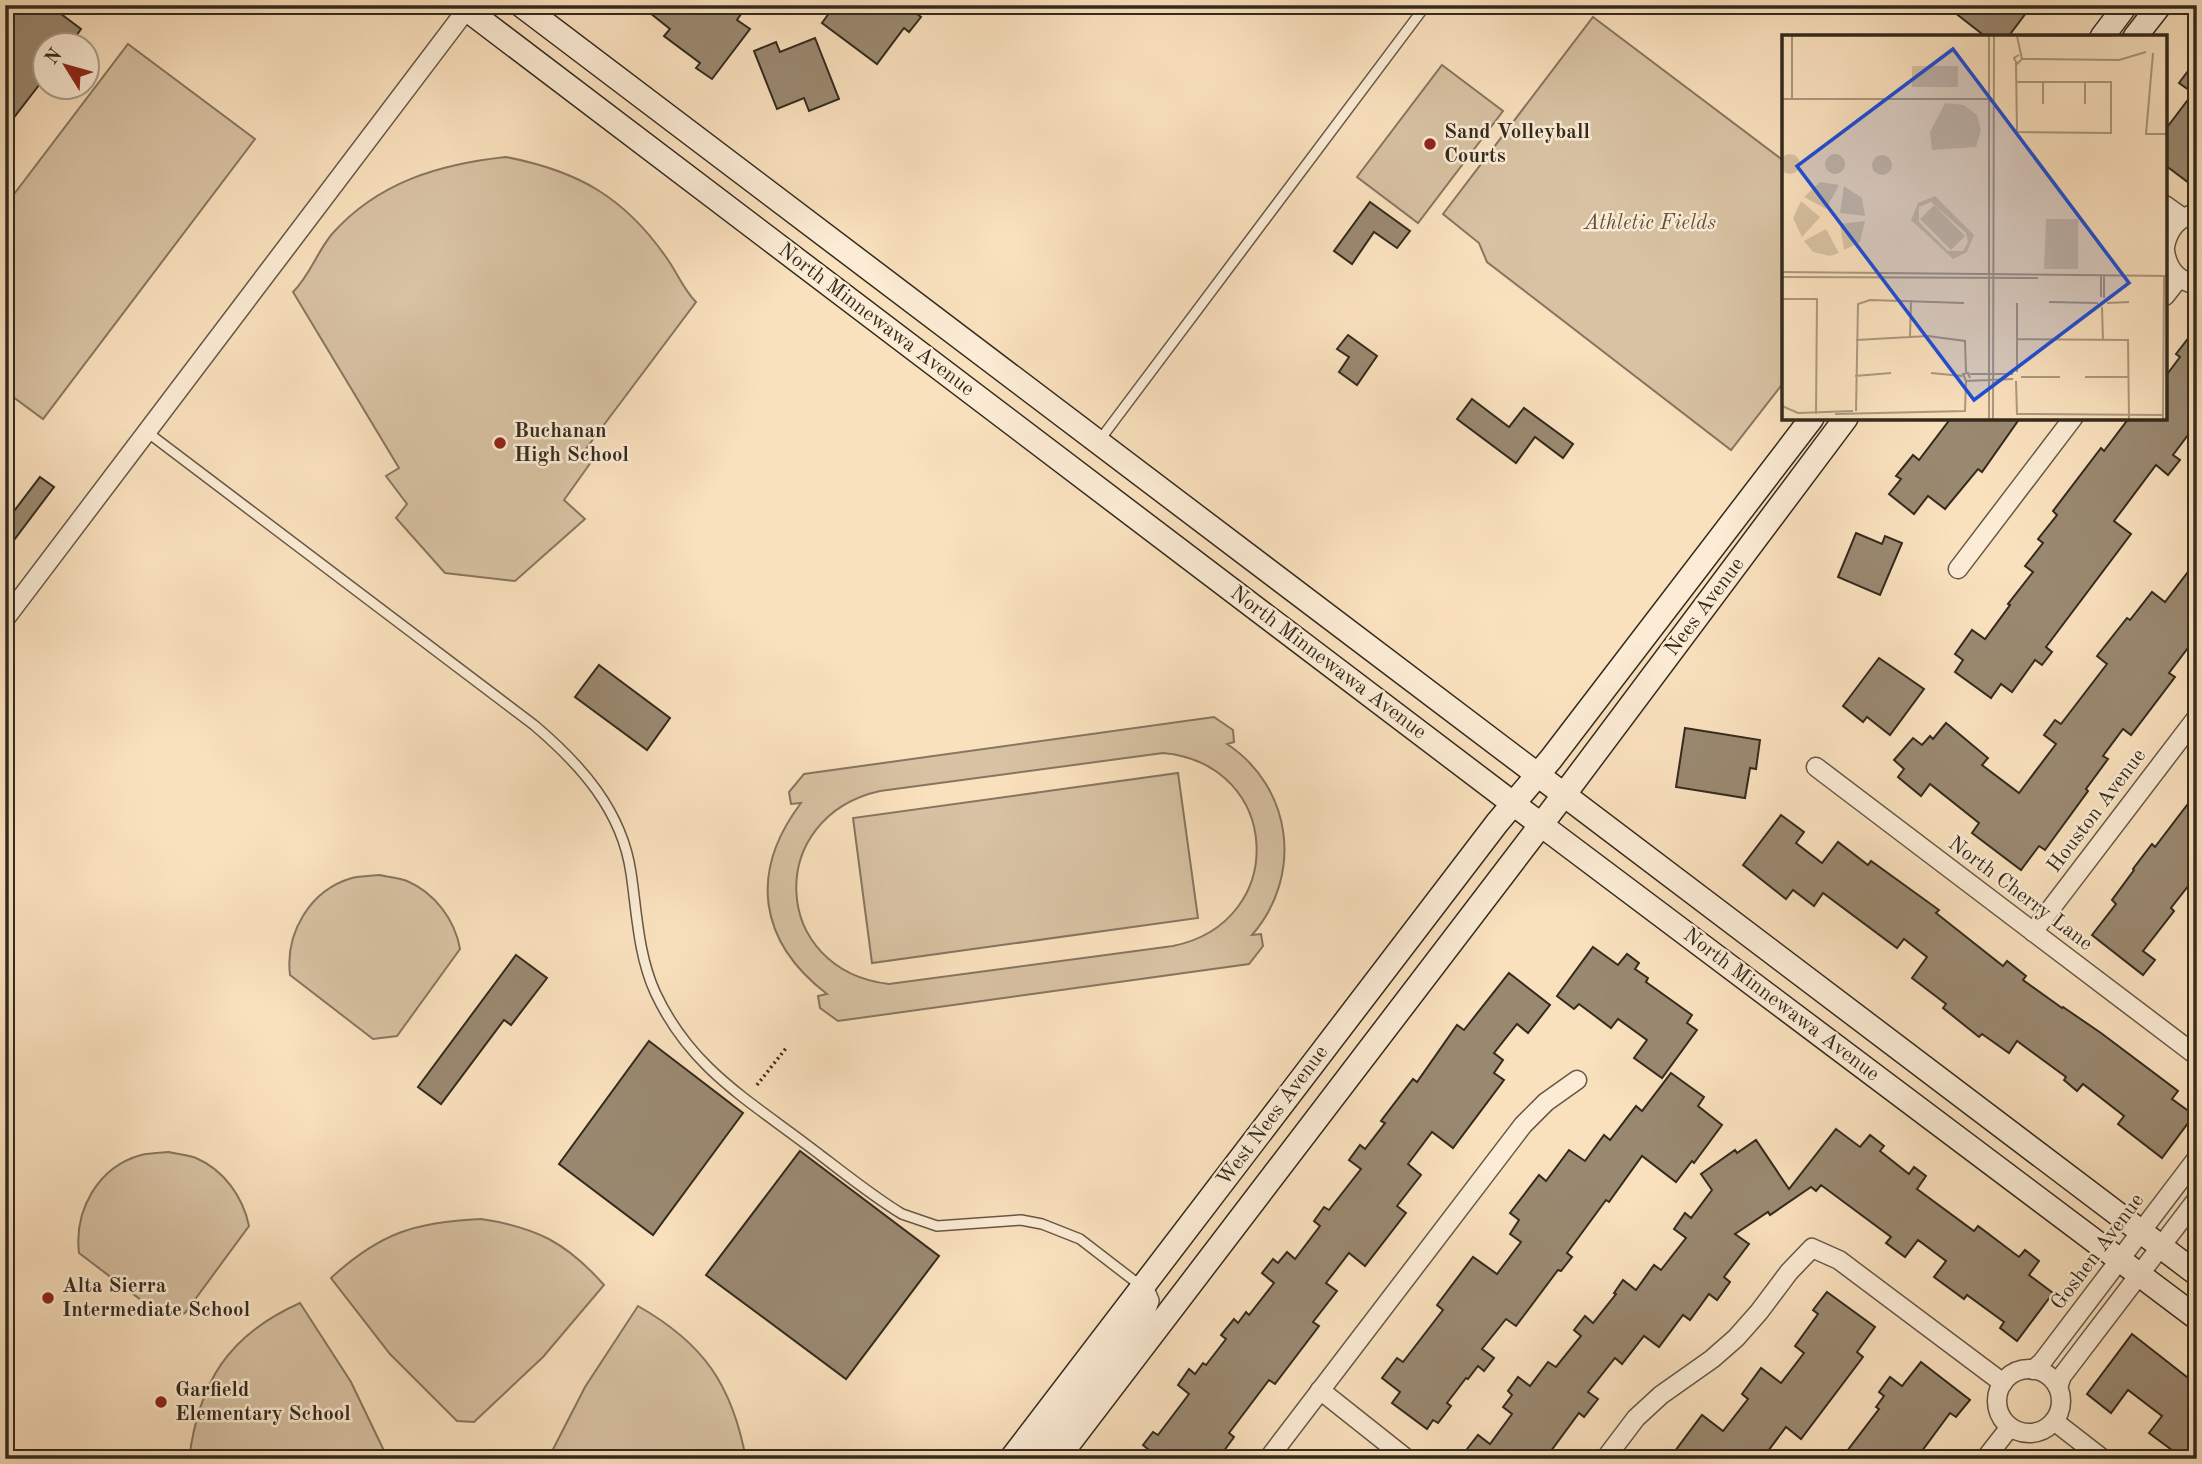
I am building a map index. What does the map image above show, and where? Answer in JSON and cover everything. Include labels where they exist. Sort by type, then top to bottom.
[{"type":"main road","name":"North Minnewawa Avenue","points":[[521,5],[2197,1274]]},
{"type":"main road","points":[[2104,35],[2126,5]]},
{"type":"main road","points":[[2137,35],[2160,5]]},
{"type":"main road","name":"North Minnewawa Avenue","points":[[466,7],[1540,824],[2197,1318]]},
{"type":"main road","name":"Nees Avenue","points":[[1537,776],[1810,420]]},
{"type":"main road","name":"Nees Avenue","points":[[1563,796],[1845,420]]},
{"type":"main road","points":[[1076,471],[1098,443]]},
{"type":"main road","name":"West Nees Avenue","points":[[1011,1459],[1537,776]]},
{"type":"main road","name":"West Nees Avenue","points":[[1057,1459],[1563,796]]},
{"type":"street","points":[[5,619],[466,7]]},
{"type":"street","points":[[2167,206],[2190,215]]},
{"type":"street","points":[[2167,241],[2176,223],[2190,215]]},
{"type":"street","points":[[2167,248],[2172,270],[2179,278],[2197,285]]},
{"type":"street","points":[[2167,293],[2179,278]]},
{"type":"street","points":[[1958,569],[2071,420]]},
{"type":"street","name":"Houston Avenue","points":[[2033,932],[2197,717]]},
{"type":"street","name":"North Cherry Lane","points":[[1816,767],[2197,1056]]},
{"type":"street","points":[[1268,1459],[1523,1125],[1546,1102],[1577,1080]]},
{"type":"street","name":"Goshen Avenue","points":[[2033,1370],[2042,1362],[2197,1158]]},
{"type":"street","points":[[2058,1387],[2062,1376],[2197,1199]]},
{"type":"street","points":[[1605,1459],[1636,1418],[1661,1395],[1712,1359],[1736,1338],[1812,1248],[1839,1260],[2003,1384]]},
{"type":"street","points":[[1036,1459],[1143,1315],[1148,1301],[1142,1287]]},
{"type":"street","points":[[2033,1370],[2052,1378],[2058,1387],[2061,1404],[2049,1427],[2025,1433],[2010,1427],[1999,1411],[1999,1392],[2003,1384],[2016,1373],[2033,1370]]},
{"type":"street","points":[[1320,1390],[1407,1459]]},
{"type":"street","points":[[2054,1421],[2103,1459]]},
{"type":"street","points":[[1985,1459],[2010,1427]]},
{"type":"lane","points":[[1098,443],[1426,5]]},
{"type":"lane","points":[[147,432],[534,725],[581,768],[609,809],[625,847],[641,948],[656,993],[687,1045],[715,1076],[902,1214],[937,1226],[1021,1220],[1059,1229],[1080,1239],[1142,1287]]},
{"type":"path","points":[[757,1085],[787,1047]]},
{"type":"green space","name":"Athletic Fields","points":[[1593,17],[1782,159],[1782,385],[1731,450],[1487,262],[1479,243],[1443,214]]},
{"type":"green space","points":[[128,44],[255,139],[43,419],[5,391],[5,206],[84,102],[102,102],[102,78]]},
{"type":"green space","name":"Sand Volleyball Courts","points":[[1442,65],[1503,111],[1418,223],[1357,177]]},
{"type":"green space","points":[[506,157],[577,179],[616,203],[650,236],[696,302],[585,450],[594,458],[564,500],[585,519],[515,581],[445,573],[396,518],[407,504],[386,476],[399,468],[293,292],[332,234],[369,201],[434,171]]},
{"type":"green space","points":[[1214,717],[1233,730],[1234,742],[1227,744],[1249,762],[1266,784],[1277,808],[1283,833],[1284,860],[1279,886],[1269,911],[1252,935],[1261,934],[1263,946],[1249,964],[838,1021],[820,1008],[818,996],[827,994],[804,973],[787,952],[775,928],[769,904],[768,880],[773,854],[784,829],[801,803],[791,804],[789,792],[804,774]],"holes":[[[1163,753],[1202,763],[1231,784],[1249,813],[1257,845],[1253,877],[1238,907],[1211,931],[1173,946],[889,984],[850,973],[821,952],[803,924],[796,892],[800,860],[816,830],[842,806],[880,791]]]},
{"type":"green space","points":[[1178,773],[1198,918],[872,963],[853,818]]},
{"type":"green space","points":[[380,875],[407,881],[435,900],[454,928],[460,949],[397,1036],[373,1039],[290,975],[290,959],[296,929],[303,915],[324,892],[352,878]]},
{"type":"green space","points":[[169,1152],[196,1158],[223,1177],[237,1195],[249,1226],[185,1313],[162,1316],[79,1253],[78,1237],[85,1206],[92,1192],[112,1169],[141,1155]]},
{"type":"green space","points":[[481,1219],[518,1227],[549,1239],[577,1258],[604,1285],[543,1357],[474,1422],[457,1421],[390,1354],[331,1278],[366,1250],[400,1233],[437,1223]]},
{"type":"green space","points":[[300,1303],[351,1382],[388,1459],[189,1459],[200,1407],[221,1364],[254,1330]]},
{"type":"green space","points":[[638,1306],[680,1335],[711,1368],[732,1409],[746,1459],[548,1459],[585,1387]]},
{"type":"building","points":[[5,5],[49,5],[81,29],[79,32],[32,32],[32,94],[5,129]]},
{"type":"building","points":[[640,5],[735,5],[743,11],[737,20],[750,29],[712,79],[696,68],[700,63],[664,36],[670,29]]},
{"type":"building","points":[[835,5],[905,5],[921,17],[909,32],[904,28],[877,64],[822,23]]},
{"type":"building","points":[[1945,5],[2032,5],[2010,35],[1983,35]]},
{"type":"building","points":[[815,38],[839,99],[809,111],[804,98],[777,109],[754,51],[776,42],[780,52]]},
{"type":"building","points":[[2197,59],[2197,172],[2189,183],[2167,166],[2167,127],[2193,93],[2179,83]]},
{"type":"building","points":[[1370,202],[1410,231],[1397,248],[1374,232],[1352,264],[1334,251]]},
{"type":"building","points":[[2197,327],[2197,423],[2173,455],[2180,460],[2168,475],[2156,465],[2114,521],[2131,534],[2046,647],[2052,652],[2042,665],[2035,660],[2012,692],[2001,684],[1991,698],[1955,672],[1963,660],[1955,654],[1972,630],[1985,639],[2010,605],[2008,604],[2033,572],[2025,566],[2043,543],[2038,539],[2057,515],[2053,511],[2101,448],[2104,451],[2127,420],[2167,420],[2167,374],[2180,357],[2176,354]]},
{"type":"building","points":[[1348,335],[1377,356],[1357,385],[1339,372],[1349,357],[1337,349]]},
{"type":"building","points":[[1472,399],[1509,427],[1524,408],[1573,444],[1563,458],[1535,437],[1516,463],[1457,419]]},
{"type":"building","points":[[1949,420],[2019,420],[1982,472],[1978,469],[1945,509],[1928,496],[1914,514],[1889,494],[1901,479],[1896,476],[1913,455],[1919,460]]},
{"type":"building","points":[[40,477],[54,487],[5,552],[5,523]]},
{"type":"building","points":[[1856,533],[1882,544],[1885,536],[1902,543],[1880,595],[1838,577]]},
{"type":"building","points":[[2197,560],[2197,636],[2169,673],[2175,677],[2131,735],[2123,729],[2103,756],[2108,759],[2086,789],[2088,791],[2045,850],[2039,846],[2021,870],[1972,833],[1979,823],[1930,784],[1921,796],[1898,777],[1904,769],[1894,760],[1913,738],[1922,745],[1930,736],[1933,739],[1946,723],[1988,758],[1982,765],[2019,793],[2056,744],[2044,735],[2055,720],[2061,724],[2107,664],[2097,656],[2152,592],[2165,602]]},
{"type":"building","points":[[1879,658],[1924,689],[1890,735],[1867,717],[1863,722],[1843,706]]},
{"type":"building","points":[[599,665],[670,718],[647,750],[575,697]]},
{"type":"building","points":[[1685,728],[1760,740],[1756,769],[1750,768],[1745,798],[1676,787]]},
{"type":"building","points":[[2197,792],[2197,860],[2189,870],[2196,876],[2171,908],[2174,911],[2143,951],[2155,960],[2143,975],[2092,935],[2116,904],[2112,900],[2133,869],[2152,844],[2155,847]]},
{"type":"building","points":[[1781,815],[1804,832],[1796,843],[1822,863],[1838,842],[1868,865],[1871,861],[1939,910],[1936,913],[2003,966],[2007,961],[2026,976],[2023,980],[2101,1033],[2178,1091],[2172,1099],[2194,1115],[2162,1158],[2118,1124],[2124,1116],[2083,1084],[2077,1091],[2064,1080],[2066,1077],[2017,1041],[2009,1053],[1982,1034],[1979,1037],[1943,1008],[1946,1004],[1912,978],[1927,957],[1904,939],[1897,948],[1823,893],[1814,906],[1793,890],[1786,899],[1743,865]]},
{"type":"building","points":[[1593,947],[1618,965],[1627,954],[1639,963],[1635,969],[1648,978],[1646,982],[1692,1015],[1687,1023],[1697,1030],[1662,1078],[1634,1058],[1647,1040],[1618,1019],[1611,1028],[1579,1004],[1574,1009],[1557,996]]},
{"type":"building","points":[[516,955],[547,978],[511,1025],[504,1020],[441,1104],[418,1087]]},
{"type":"building","points":[[1509,973],[1550,1005],[1528,1033],[1517,1024],[1494,1053],[1503,1060],[1494,1073],[1504,1080],[1453,1148],[1432,1132],[1408,1164],[1421,1175],[1397,1206],[1406,1213],[1365,1266],[1349,1253],[1326,1283],[1337,1291],[1313,1322],[1319,1326],[1275,1384],[1269,1380],[1229,1433],[1234,1437],[1218,1459],[1143,1459],[1149,1450],[1143,1445],[1153,1432],[1158,1435],[1189,1394],[1178,1385],[1189,1369],[1195,1374],[1203,1363],[1206,1365],[1226,1339],[1221,1335],[1234,1319],[1238,1323],[1246,1312],[1249,1315],[1274,1283],[1262,1273],[1273,1259],[1278,1263],[1287,1252],[1295,1259],[1320,1226],[1314,1221],[1324,1207],[1329,1210],[1361,1169],[1349,1160],[1360,1145],[1365,1149],[1385,1123],[1381,1121],[1413,1079],[1417,1082],[1457,1025],[1464,1030]]},
{"type":"building","points":[[649,1041],[743,1113],[653,1235],[559,1164]]},
{"type":"building","points":[[1671,1073],[1704,1097],[1698,1106],[1722,1125],[1694,1163],[1692,1161],[1676,1182],[1642,1156],[1567,1253],[1572,1257],[1561,1271],[1558,1270],[1516,1326],[1506,1319],[1482,1349],[1494,1358],[1484,1371],[1478,1366],[1468,1379],[1466,1378],[1447,1403],[1451,1406],[1438,1423],[1433,1420],[1427,1429],[1392,1403],[1400,1392],[1382,1378],[1397,1358],[1403,1362],[1443,1310],[1437,1305],[1473,1257],[1497,1274],[1521,1242],[1510,1234],[1519,1220],[1510,1213],[1539,1175],[1546,1181],[1569,1150],[1585,1161],[1604,1135],[1610,1140],[1636,1106],[1642,1111]]},
{"type":"building","points":[[1836,1129],[1860,1147],[1870,1135],[1884,1146],[1880,1151],[1909,1174],[1914,1167],[1926,1176],[1917,1189],[1974,1231],[1978,1226],[2019,1257],[2025,1250],[2039,1261],[2029,1275],[2053,1293],[2017,1341],[2000,1328],[2004,1322],[1967,1295],[1964,1299],[1934,1277],[1946,1261],[1918,1240],[1905,1257],[1886,1243],[1891,1237],[1821,1185],[1816,1191],[1811,1187],[1770,1215],[1768,1212],[1735,1234],[1749,1244],[1724,1277],[1730,1282],[1717,1300],[1709,1294],[1690,1320],[1683,1315],[1659,1347],[1644,1336],[1622,1364],[1615,1358],[1588,1392],[1598,1399],[1584,1417],[1579,1413],[1545,1459],[1479,1459],[1467,1449],[1478,1435],[1490,1444],[1512,1414],[1503,1407],[1512,1395],[1508,1391],[1518,1377],[1530,1386],[1548,1362],[1556,1367],[1581,1336],[1574,1330],[1585,1316],[1593,1323],[1616,1294],[1614,1293],[1623,1280],[1636,1290],[1654,1265],[1661,1270],[1686,1238],[1674,1229],[1685,1213],[1691,1218],[1712,1190],[1701,1174],[1735,1150],[1737,1153],[1756,1140],[1789,1189]]},
{"type":"building","points":[[800,1151],[939,1256],[846,1379],[706,1275]]},
{"type":"building","points":[[1827,1292],[1875,1327],[1857,1352],[1863,1357],[1801,1439],[1786,1427],[1762,1459],[1669,1459],[1702,1415],[1723,1431],[1748,1399],[1742,1394],[1761,1368],[1781,1383],[1804,1353],[1795,1346],[1818,1314],[1813,1310]]},
{"type":"building","points":[[2132,1334],[2197,1385],[2197,1459],[2184,1459],[2149,1433],[2162,1416],[2128,1390],[2111,1413],[2087,1394]]},
{"type":"building","points":[[1921,1362],[1970,1400],[1956,1417],[1950,1413],[1916,1459],[1841,1459],[1879,1409],[1876,1407],[1884,1396],[1879,1392],[1890,1377],[1902,1386]]},
{"type":"place","name":"Sand Volleyball Courts","points":[[1430,144]]},
{"type":"place","name":"Buchanan High School","points":[[500,443]]},
{"type":"place","name":"Alta Sierra Intermediate School","points":[[48,1298]]},
{"type":"place","name":"Garfield Elementary School","points":[[161,1402]]}]
